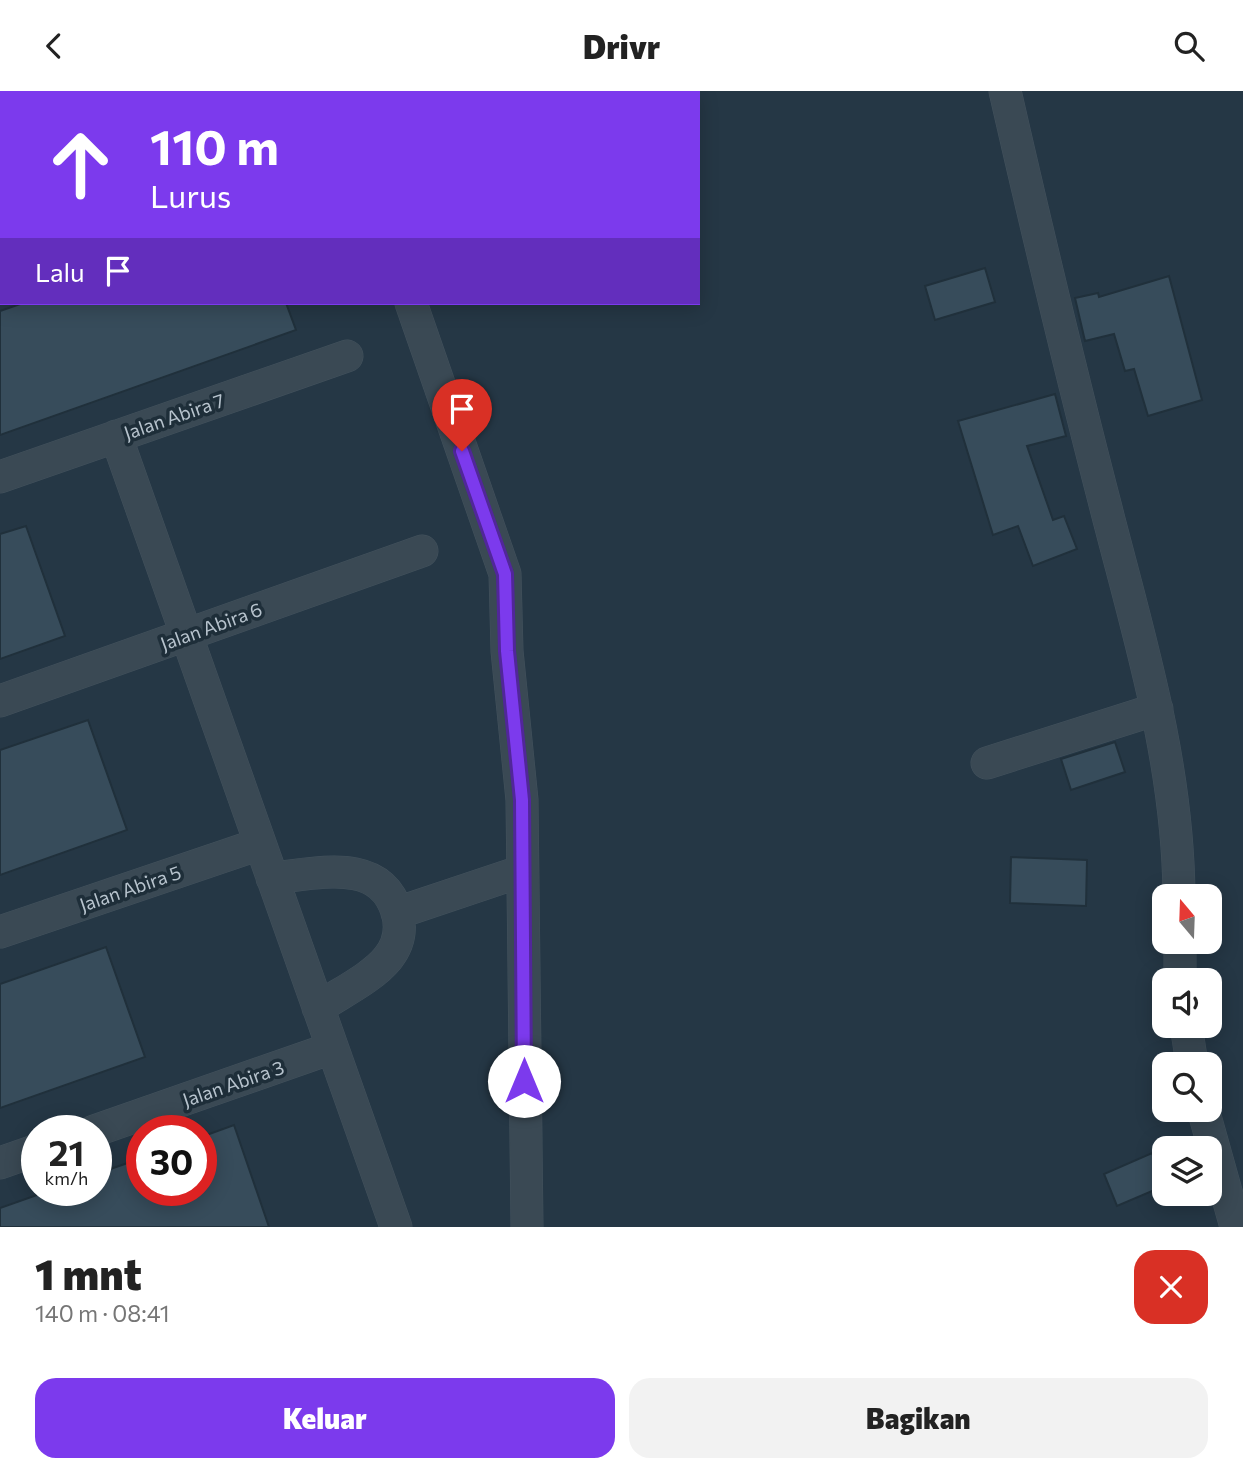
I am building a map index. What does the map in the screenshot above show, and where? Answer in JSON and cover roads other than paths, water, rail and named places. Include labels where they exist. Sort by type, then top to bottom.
[{"type":"street","points":[[1005,91],[1052,301],[1166,743],[1177,833],[1179,884]]},
{"type":"street","points":[[412,305],[505,574],[507,651],[522,800],[527,1227]]},
{"type":"street","name":"Jalan Abira 7","points":[[0,477],[347,356]]},
{"type":"street","points":[[116,436],[396,1227]]},
{"type":"street","name":"Jalan Abira 6","points":[[0,701],[422,551]]},
{"type":"street","points":[[987,764],[1157,709]]},
{"type":"street","name":"Jalan Abira 5","points":[[0,932],[260,844]]},
{"type":"street","points":[[397,912],[522,870]]},
{"type":"street","points":[[272,878],[354,872],[374,879],[388,891],[397,912],[401,931],[387,960],[318,1007]]},
{"type":"street","name":"Jalan Abira 3","points":[[112,1125],[332,1048]]},
{"type":"street","points":[[1207,1122],[1236,1227]]},
{"type":"street","points":[[0,1163],[21,1156]]}]
